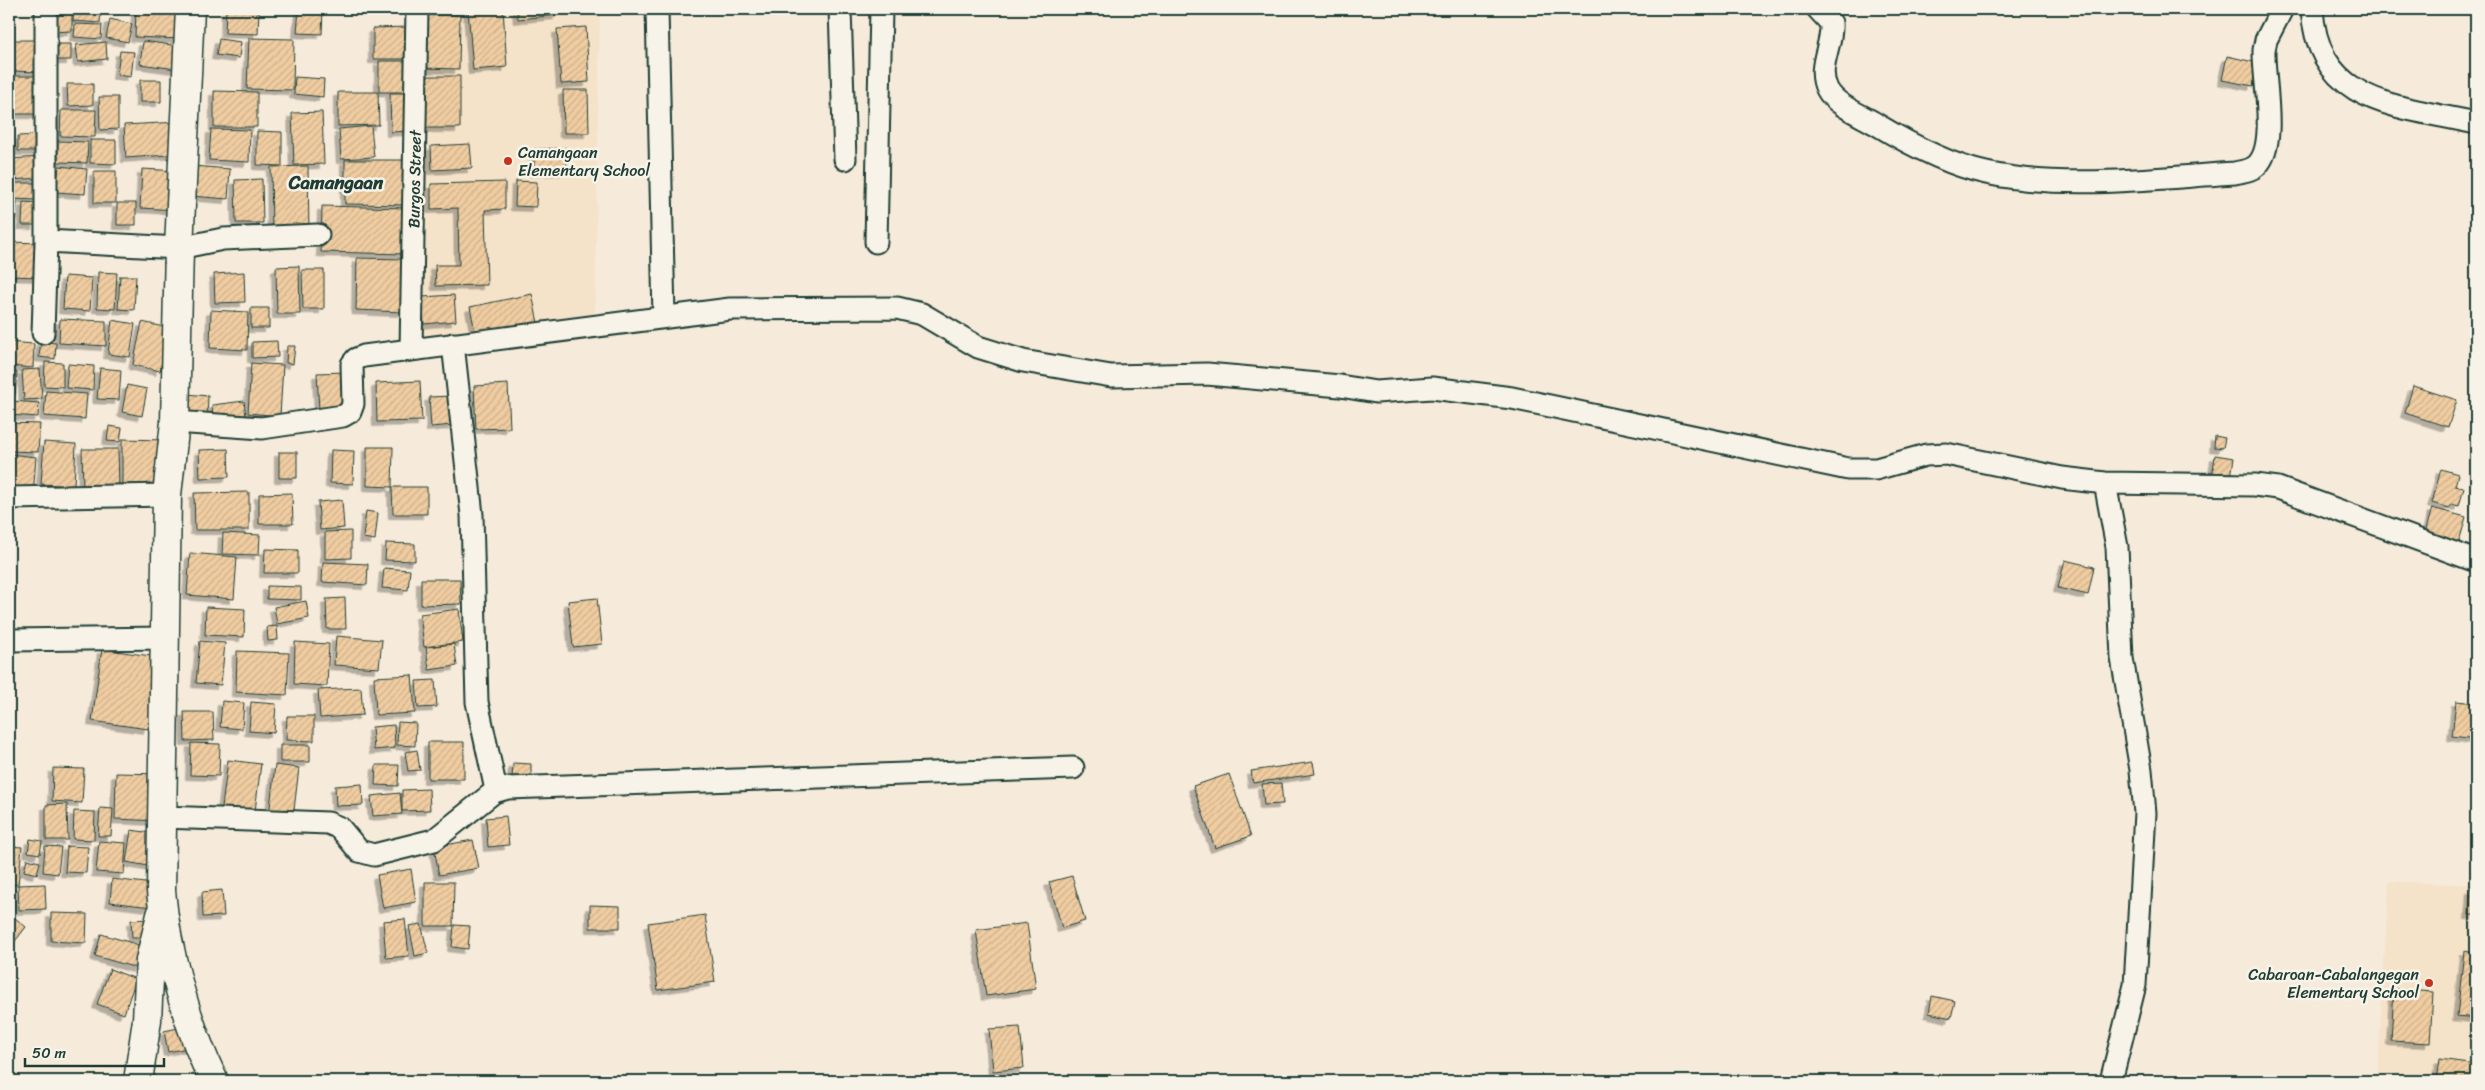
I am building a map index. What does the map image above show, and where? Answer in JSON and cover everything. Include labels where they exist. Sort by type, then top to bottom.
[{"type":"street","points":[[43,333],[46,241],[46,9]]},
{"type":"street","points":[[190,9],[179,248],[175,422],[167,494],[162,817],[163,909],[172,956],[198,1048],[214,1081]]},
{"type":"street","name":"Burgos Street","points":[[411,350],[417,9]]},
{"type":"street","points":[[657,9],[664,317]]},
{"type":"street","points":[[840,9],[845,160]]},
{"type":"street","points":[[876,242],[881,9]]},
{"type":"street","points":[[1818,9],[1831,23],[1823,74],[1827,90],[1836,100],[1894,135],[1967,167],[2005,176],[2095,182],[2235,173],[2249,170],[2258,164],[2265,152],[2268,131],[2264,50],[2266,40],[2282,9]]},
{"type":"street","points":[[2312,9],[2319,45],[2324,59],[2334,73],[2349,86],[2374,98],[2476,123]]},
{"type":"street","points":[[46,241],[179,248],[223,239],[318,235]]},
{"type":"street","points":[[175,422],[262,428],[342,416],[350,412],[353,404],[352,366],[356,359],[411,350],[730,309],[897,308],[922,314],[978,347],[1023,362],[1111,376],[1207,374],[1340,386],[1376,392],[1432,388],[1462,390],[1512,398],[1848,470],[1876,468],[1926,455],[1946,454],[2062,478],[2105,483],[2255,485],[2278,488],[2476,562]]},
{"type":"street","points":[[453,344],[472,515],[476,695],[496,790]]},
{"type":"street","points":[[2105,483],[2117,547],[2122,658],[2141,770],[2145,813],[2135,985],[2111,1081]]},
{"type":"street","points":[[9,498],[167,494]]},
{"type":"street","points":[[9,640],[165,638]]},
{"type":"street","points":[[162,817],[328,823],[340,828],[359,851],[374,855],[434,840],[462,815],[496,790],[508,788],[1073,768]]},
{"type":"street","points":[[138,1081],[147,1020],[150,960],[163,909]]},
{"type":"shaded area","name":"Camangaan Elementary School","points":[[423,9],[600,9],[595,314],[528,331],[414,345]]},
{"type":"shaded area","name":"Cabaroan-Cabalangegan Elementary School","points":[[2389,881],[2476,885],[2476,1081],[2377,1081]]},
{"type":"building","points":[[74,9],[101,9],[100,23],[73,21]]},
{"type":"building","points":[[136,9],[182,9],[180,39],[135,37]]},
{"type":"building","points":[[226,9],[259,9],[258,34],[225,33]]},
{"type":"building","points":[[299,9],[323,9],[322,34],[297,33]]},
{"type":"building","points":[[468,9],[503,9],[507,67],[473,70]]},
{"type":"building","points":[[517,9],[558,9],[558,15],[518,19]]},
{"type":"building","points":[[72,10],[72,31],[50,32],[49,11]]},
{"type":"building","points":[[424,15],[460,15],[459,69],[423,68]]},
{"type":"building","points":[[110,19],[132,24],[128,42],[106,38]]},
{"type":"building","points":[[75,24],[102,25],[101,39],[74,37]]},
{"type":"building","points":[[409,27],[409,59],[373,59],[373,28]]},
{"type":"building","points":[[586,27],[589,82],[561,84],[557,29]]},
{"type":"building","points":[[249,38],[294,39],[293,90],[247,89]]},
{"type":"building","points":[[219,39],[241,42],[239,58],[216,55]]},
{"type":"building","points":[[9,40],[44,40],[43,72],[9,71]]},
{"type":"building","points":[[143,41],[179,46],[176,69],[140,64]]},
{"type":"building","points":[[106,42],[107,59],[78,62],[76,45]]},
{"type":"building","points":[[49,44],[71,44],[71,60],[49,60]]},
{"type":"building","points":[[120,51],[134,52],[131,77],[117,75]]},
{"type":"building","points":[[2227,56],[2258,63],[2253,86],[2222,80]]},
{"type":"building","points":[[379,61],[406,61],[406,92],[379,92]]},
{"type":"building","points":[[9,76],[38,76],[38,114],[9,114]]},
{"type":"building","points":[[425,76],[460,76],[460,128],[425,128]]},
{"type":"building","points":[[295,77],[324,79],[323,97],[294,94]]},
{"type":"building","points":[[140,80],[161,80],[161,102],[140,102]]},
{"type":"building","points":[[67,84],[93,84],[93,105],[68,106]]},
{"type":"building","points":[[563,90],[588,90],[589,133],[564,133]]},
{"type":"building","points":[[214,91],[257,92],[257,127],[214,127]]},
{"type":"building","points":[[338,92],[378,92],[379,125],[338,126]]},
{"type":"building","points":[[390,93],[409,93],[410,131],[391,132]]},
{"type":"building","points":[[99,97],[118,97],[118,129],[100,130]]},
{"type":"building","points":[[61,110],[96,110],[95,137],[60,136]]},
{"type":"building","points":[[322,112],[324,164],[294,165],[292,113]]},
{"type":"building","points":[[179,122],[181,154],[126,158],[124,125]]},
{"type":"building","points":[[371,126],[374,157],[341,159],[339,129]]},
{"type":"building","points":[[211,129],[250,130],[249,162],[209,160]]},
{"type":"building","points":[[257,131],[282,132],[282,166],[257,165]]},
{"type":"building","points":[[40,135],[40,151],[18,151],[18,136]]},
{"type":"building","points":[[90,140],[116,140],[116,164],[90,163]]},
{"type":"building","points":[[58,141],[88,142],[87,163],[58,162]]},
{"type":"building","points":[[470,144],[472,168],[432,170],[431,146]]},
{"type":"building","points":[[567,148],[567,171],[534,172],[534,149]]},
{"type":"building","points":[[40,157],[42,178],[9,180],[9,159]]},
{"type":"building","points":[[345,160],[410,160],[410,205],[345,204]]},
{"type":"building","points":[[59,166],[87,169],[85,194],[56,192]]},
{"type":"building","points":[[193,166],[230,169],[228,199],[191,196]]},
{"type":"building","points":[[308,166],[309,232],[272,232],[271,167]]},
{"type":"building","points":[[142,169],[178,171],[177,210],[140,208]]},
{"type":"building","points":[[94,171],[116,171],[116,203],[94,203]]},
{"type":"building","points":[[262,179],[263,223],[236,223],[235,180]]},
{"type":"building","points":[[516,181],[537,182],[536,207],[515,206]]},
{"type":"building","points":[[505,182],[505,209],[485,210],[487,285],[436,286],[435,265],[459,265],[458,208],[431,209],[431,184]]},
{"type":"building","points":[[12,183],[38,183],[37,200],[12,199]]},
{"type":"building","points":[[9,201],[17,202],[15,220],[9,220]]},
{"type":"building","points":[[23,202],[37,203],[36,225],[22,225]]},
{"type":"building","points":[[117,203],[136,203],[136,225],[117,225]]},
{"type":"building","points":[[322,206],[407,208],[406,254],[321,252]]},
{"type":"building","points":[[9,242],[40,243],[39,277],[9,276]]},
{"type":"building","points":[[357,258],[403,259],[402,312],[356,310]]},
{"type":"building","points":[[299,266],[300,314],[277,314],[276,267]]},
{"type":"building","points":[[302,270],[324,270],[324,309],[303,309]]},
{"type":"building","points":[[98,272],[117,273],[115,309],[97,308]]},
{"type":"building","points":[[244,272],[245,302],[215,303],[214,274]]},
{"type":"building","points":[[65,276],[92,278],[90,311],[63,309]]},
{"type":"building","points":[[120,276],[136,276],[134,310],[118,309]]},
{"type":"building","points":[[532,294],[538,323],[476,336],[470,307]]},
{"type":"building","points":[[454,295],[456,321],[424,324],[422,297]]},
{"type":"building","points":[[251,308],[269,308],[269,328],[251,328]]},
{"type":"building","points":[[211,310],[248,312],[247,350],[210,348]]},
{"type":"building","points":[[60,319],[106,321],[106,346],[59,343]]},
{"type":"building","points":[[112,320],[135,324],[130,357],[108,354]]},
{"type":"building","points":[[142,322],[169,328],[160,371],[133,365]]},
{"type":"building","points":[[41,341],[56,343],[55,359],[39,357]]},
{"type":"building","points":[[277,341],[278,357],[252,358],[252,342]]},
{"type":"building","points":[[9,342],[34,344],[33,368],[9,366]]},
{"type":"building","points":[[287,346],[295,346],[293,364],[286,363]]},
{"type":"building","points":[[45,362],[63,363],[63,387],[44,386]]},
{"type":"building","points":[[251,363],[283,365],[280,416],[248,413]]},
{"type":"building","points":[[68,364],[94,366],[93,390],[66,388]]},
{"type":"building","points":[[100,368],[121,370],[119,400],[97,399]]},
{"type":"building","points":[[40,369],[42,399],[24,400],[22,370]]},
{"type":"building","points":[[9,372],[17,372],[15,395],[9,395]]},
{"type":"building","points":[[345,372],[346,409],[319,410],[317,373]]},
{"type":"building","points":[[420,381],[422,421],[377,422],[376,383]]},
{"type":"building","points":[[508,384],[510,428],[476,429],[474,386]]},
{"type":"building","points":[[127,385],[147,389],[142,416],[122,412]]},
{"type":"building","points":[[2413,386],[2457,400],[2448,427],[2405,413]]},
{"type":"building","points":[[46,391],[87,394],[85,419],[44,416]]},
{"type":"building","points":[[187,394],[208,396],[207,421],[186,420]]},
{"type":"building","points":[[451,396],[453,425],[431,427],[429,397]]},
{"type":"building","points":[[12,401],[39,403],[38,417],[11,415]]},
{"type":"building","points":[[244,401],[246,416],[213,420],[212,405]]},
{"type":"building","points":[[9,423],[40,424],[38,452],[9,451]]},
{"type":"building","points":[[109,426],[122,428],[120,442],[107,441]]},
{"type":"building","points":[[2215,436],[2225,438],[2223,448],[2214,447]]},
{"type":"building","points":[[122,439],[166,440],[166,485],[122,484]]},
{"type":"building","points":[[44,442],[76,444],[74,486],[41,484]]},
{"type":"building","points":[[367,447],[393,447],[392,487],[367,486]]},
{"type":"building","points":[[82,449],[118,449],[119,488],[83,488]]},
{"type":"building","points":[[228,449],[229,477],[200,478],[199,450]]},
{"type":"building","points":[[331,450],[354,451],[353,484],[330,483]]},
{"type":"building","points":[[279,452],[297,452],[297,478],[279,478]]},
{"type":"building","points":[[9,454],[36,457],[33,497],[9,495]]},
{"type":"building","points":[[2215,455],[2234,458],[2230,483],[2212,480]]},
{"type":"building","points":[[2441,469],[2458,474],[2455,486],[2464,488],[2459,506],[2451,504],[2449,508],[2432,503]]},
{"type":"building","points":[[392,487],[427,487],[427,514],[393,514]]},
{"type":"building","points":[[249,492],[249,530],[195,530],[194,493]]},
{"type":"building","points":[[292,493],[293,524],[259,524],[259,494]]},
{"type":"building","points":[[342,500],[344,528],[320,530],[318,502]]},
{"type":"building","points":[[2432,508],[2466,517],[2457,549],[2423,540]]},
{"type":"building","points":[[366,511],[378,513],[375,540],[363,538]]},
{"type":"building","points":[[351,531],[351,558],[325,559],[325,532]]},
{"type":"building","points":[[223,533],[260,535],[259,555],[222,554]]},
{"type":"building","points":[[386,543],[415,544],[415,561],[385,560]]},
{"type":"building","points":[[265,549],[298,550],[298,573],[264,573]]},
{"type":"building","points":[[190,553],[237,557],[234,599],[187,595]]},
{"type":"building","points":[[2065,560],[2094,567],[2088,595],[2058,588]]},
{"type":"building","points":[[323,562],[368,564],[367,585],[322,582]]},
{"type":"building","points":[[384,568],[410,570],[408,590],[382,588]]},
{"type":"building","points":[[421,579],[460,579],[461,604],[421,605]]},
{"type":"building","points":[[267,586],[301,587],[301,600],[267,599]]},
{"type":"building","points":[[345,598],[346,629],[327,629],[326,599]]},
{"type":"building","points":[[597,598],[602,644],[573,647],[568,601]]},
{"type":"building","points":[[306,601],[309,618],[277,624],[274,607]]},
{"type":"building","points":[[206,607],[245,609],[244,637],[205,635]]},
{"type":"building","points":[[459,609],[463,642],[424,647],[420,614]]},
{"type":"building","points":[[277,626],[278,640],[268,641],[267,627]]},
{"type":"building","points":[[336,636],[382,640],[379,668],[334,665]]},
{"type":"building","points":[[200,641],[225,643],[221,685],[196,683]]},
{"type":"building","points":[[295,642],[329,644],[327,686],[294,684]]},
{"type":"building","points":[[454,644],[457,666],[429,670],[426,647]]},
{"type":"building","points":[[102,649],[158,657],[148,729],[92,721]]},
{"type":"building","points":[[237,651],[289,653],[287,695],[236,692]]},
{"type":"building","points":[[412,675],[415,713],[376,715],[374,677]]},
{"type":"building","points":[[435,680],[437,707],[418,708],[416,681]]},
{"type":"building","points":[[361,688],[363,715],[320,718],[318,690]]},
{"type":"building","points":[[222,701],[244,703],[242,729],[220,727]]},
{"type":"building","points":[[2456,701],[2476,703],[2476,739],[2452,736]]},
{"type":"building","points":[[251,702],[276,704],[274,733],[249,731]]},
{"type":"building","points":[[184,712],[213,712],[214,740],[185,741]]},
{"type":"building","points":[[287,716],[314,716],[314,741],[286,740]]},
{"type":"building","points":[[398,722],[416,723],[415,746],[397,745]]},
{"type":"building","points":[[394,725],[395,748],[374,750],[372,727]]},
{"type":"building","points":[[428,742],[464,742],[464,779],[428,779]]},
{"type":"building","points":[[191,743],[220,744],[219,776],[190,775]]},
{"type":"building","points":[[280,745],[310,745],[310,762],[280,762]]},
{"type":"building","points":[[417,750],[420,770],[408,771],[405,752]]},
{"type":"building","points":[[228,760],[261,764],[254,819],[221,815]]},
{"type":"building","points":[[1313,762],[1315,774],[1253,783],[1251,771]]},
{"type":"building","points":[[513,763],[531,764],[531,780],[512,779]]},
{"type":"building","points":[[275,765],[299,768],[293,818],[269,816]]},
{"type":"building","points":[[376,765],[399,765],[398,786],[375,785]]},
{"type":"building","points":[[53,768],[84,769],[82,803],[52,801]]},
{"type":"building","points":[[116,773],[162,774],[160,821],[115,819]]},
{"type":"building","points":[[1229,774],[1251,836],[1215,848],[1193,786]]},
{"type":"building","points":[[1281,783],[1283,804],[1264,805],[1262,784]]},
{"type":"building","points":[[362,784],[363,805],[336,806],[335,786]]},
{"type":"building","points":[[429,789],[430,810],[402,811],[402,790]]},
{"type":"building","points":[[400,793],[402,814],[373,816],[371,796]]},
{"type":"building","points":[[67,804],[68,840],[46,840],[46,805]]},
{"type":"building","points":[[100,808],[113,809],[111,836],[98,836]]},
{"type":"building","points":[[74,811],[95,812],[94,840],[73,839]]},
{"type":"building","points":[[506,816],[509,845],[488,847],[486,818]]},
{"type":"building","points":[[131,830],[159,834],[154,867],[126,862]]},
{"type":"building","points":[[30,839],[42,841],[40,854],[28,852]]},
{"type":"building","points":[[473,840],[479,868],[439,875],[434,847]]},
{"type":"building","points":[[99,841],[126,843],[124,874],[96,872]]},
{"type":"building","points":[[9,846],[22,847],[18,885],[9,884]]},
{"type":"building","points":[[45,846],[61,847],[58,874],[43,872]]},
{"type":"building","points":[[67,846],[88,847],[86,873],[65,872]]},
{"type":"building","points":[[27,859],[40,862],[37,874],[24,871]]},
{"type":"building","points":[[411,869],[416,902],[383,908],[377,875]]},
{"type":"building","points":[[1072,876],[1085,921],[1062,928],[1049,882]]},
{"type":"building","points":[[112,879],[154,884],[151,907],[110,902]]},
{"type":"building","points":[[425,882],[454,882],[453,926],[425,926]]},
{"type":"building","points":[[45,884],[46,909],[19,910],[18,885]]},
{"type":"building","points":[[2471,889],[2476,889],[2476,915],[2469,915]]},
{"type":"building","points":[[222,890],[224,916],[203,917],[202,892]]},
{"type":"building","points":[[590,905],[620,906],[620,928],[590,928]]},
{"type":"building","points":[[9,913],[26,927],[9,949]]},
{"type":"building","points":[[51,913],[87,914],[86,943],[51,941]]},
{"type":"building","points":[[705,915],[715,982],[658,990],[648,923]]},
{"type":"building","points":[[150,919],[151,938],[132,938],[131,920]]},
{"type":"building","points":[[405,919],[409,956],[386,958],[383,921]]},
{"type":"building","points":[[1027,923],[1036,989],[986,996],[976,930]]},
{"type":"building","points":[[421,924],[428,953],[415,956],[409,926]]},
{"type":"building","points":[[454,925],[470,926],[468,949],[452,947]]},
{"type":"building","points":[[101,934],[143,946],[137,968],[95,956]]},
{"type":"building","points":[[2464,951],[2476,953],[2476,1018],[2457,1016]]},
{"type":"building","points":[[110,969],[136,979],[124,1014],[97,1004]]},
{"type":"building","points":[[2394,989],[2433,992],[2430,1043],[2391,1041]]},
{"type":"building","points":[[1932,996],[1955,1001],[1951,1018],[1929,1013]]},
{"type":"building","points":[[188,1026],[192,1047],[168,1052],[164,1031]]},
{"type":"building","points":[[1020,1027],[1024,1068],[993,1071],[989,1029]]},
{"type":"building","points":[[2439,1059],[2476,1064],[2476,1081],[2436,1081]]},
{"type":"place","name":"Camangaan Elementary School","points":[[508,161]]},
{"type":"place","name":"Cabaroan-Cabalangegan Elementary School","points":[[2429,983]]},
{"type":"district","name":"Camangaan","points":[[336,182]]}]
